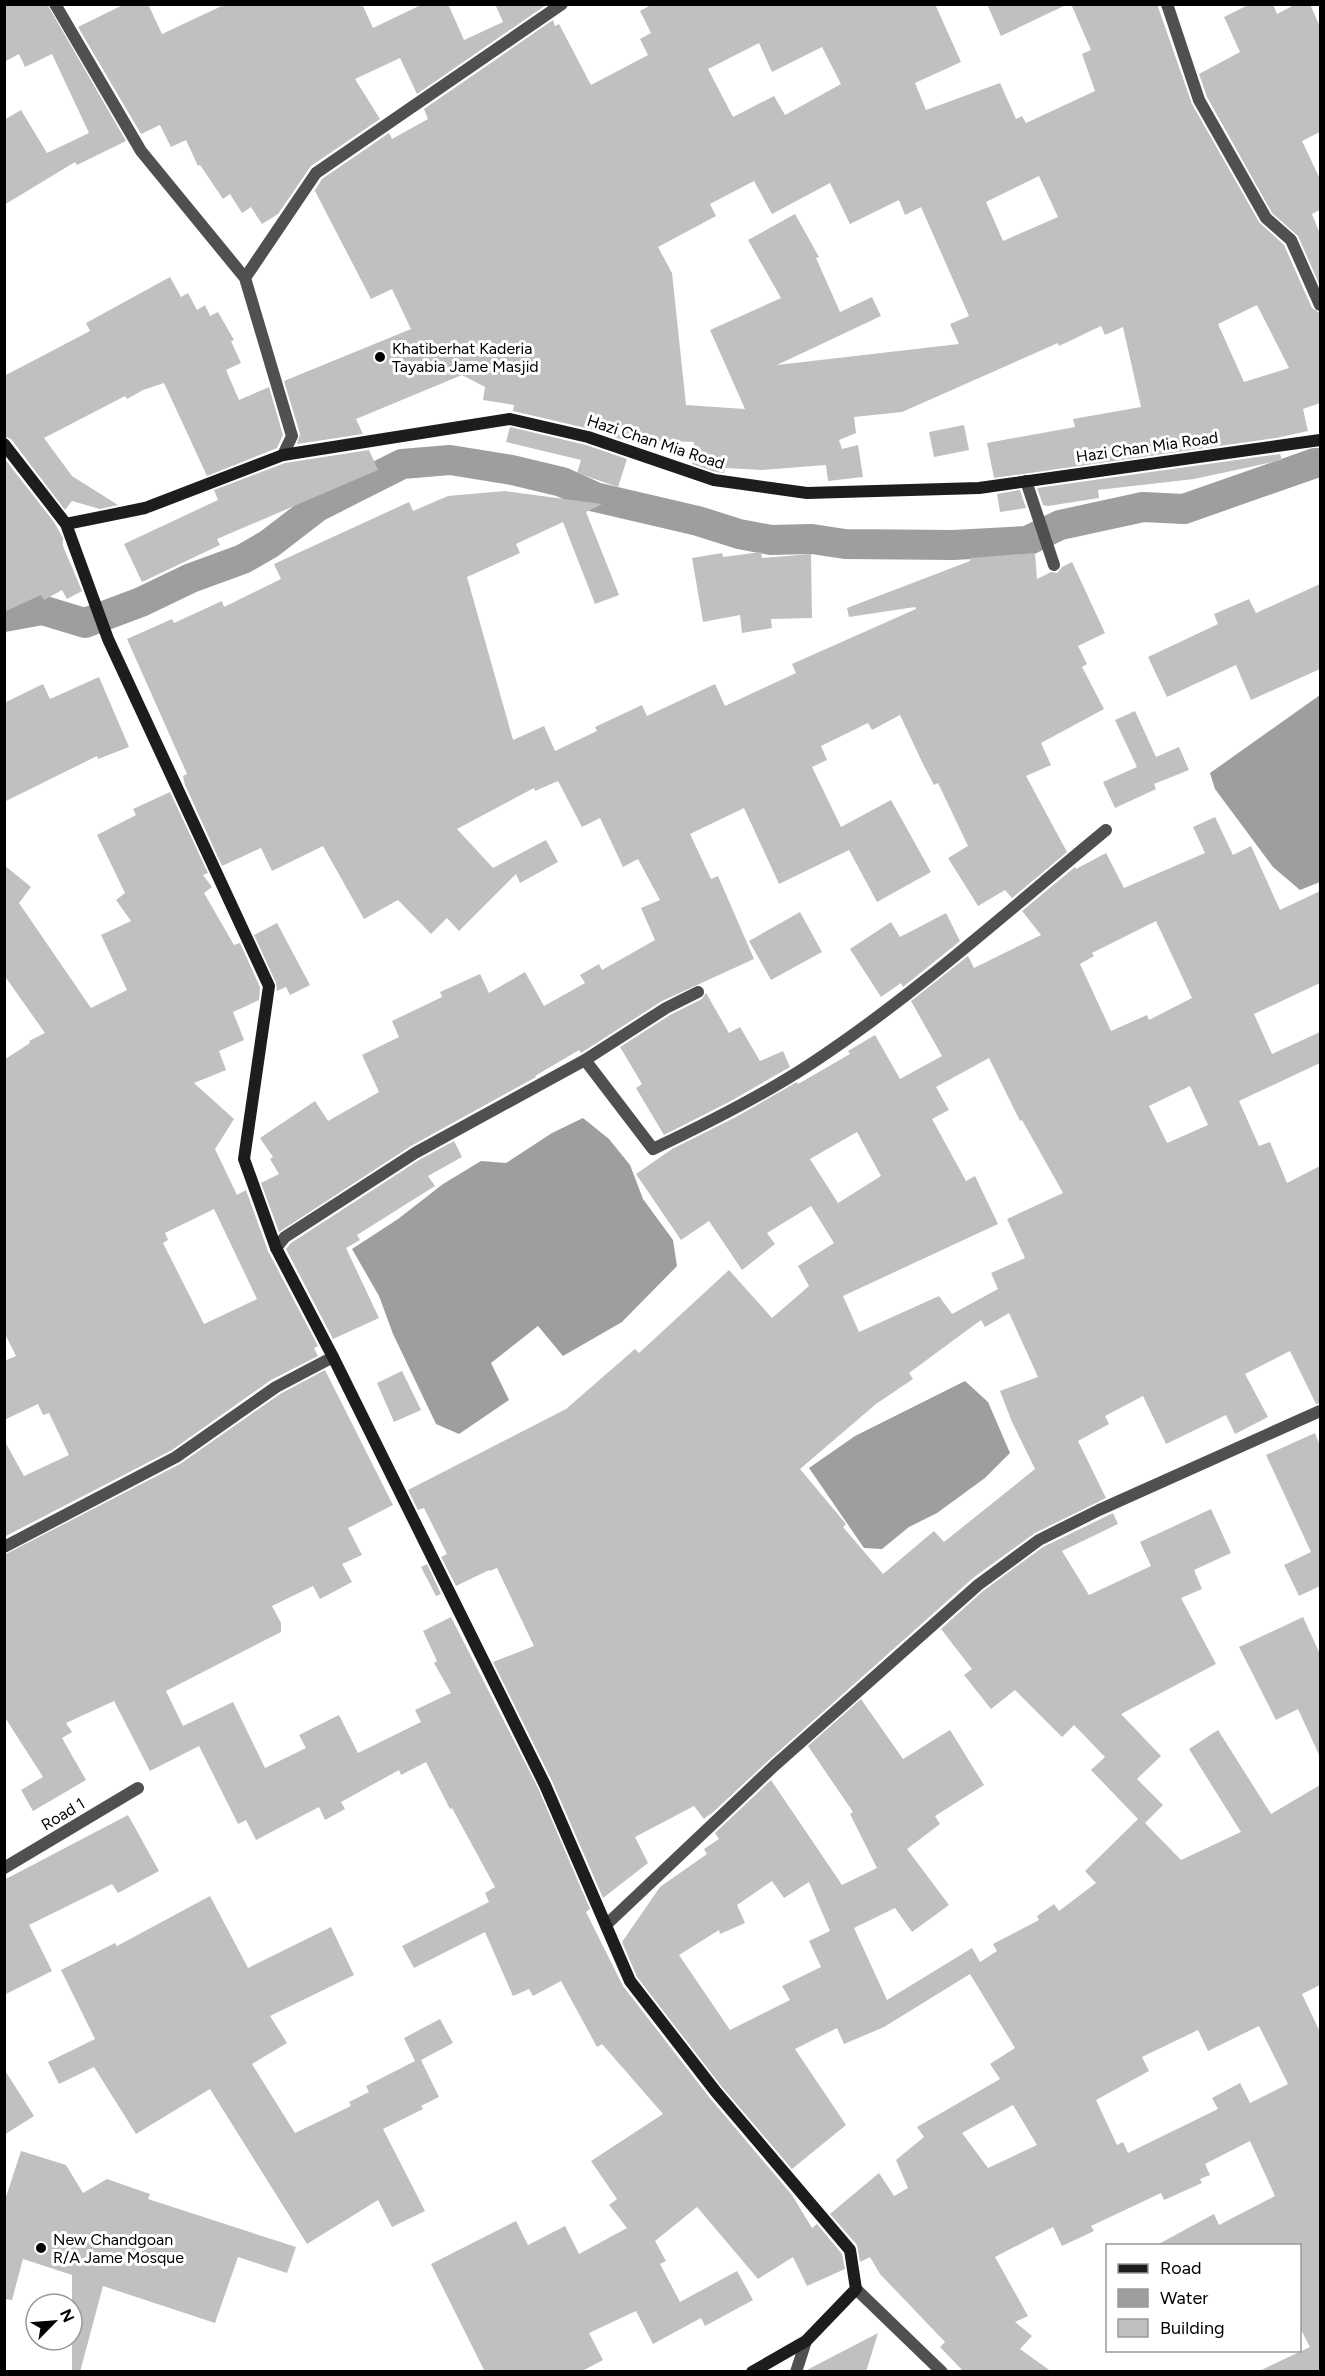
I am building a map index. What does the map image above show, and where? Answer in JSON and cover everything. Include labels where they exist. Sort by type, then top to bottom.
[{"type":"street","points":[[56,4],[141,152],[245,278],[292,436],[283,455]]},
{"type":"street","points":[[245,278],[316,173],[562,4]]},
{"type":"street","points":[[1167,4],[1199,100],[1266,218],[1291,240],[1320,305]]},
{"type":"street","name":"Hazi Chan Mia Road","points":[[66,524],[145,508],[283,455],[510,419],[588,437],[714,480],[807,493],[979,488],[1320,440]]},
{"type":"street","points":[[4,444],[66,524],[108,639],[269,986],[244,1159],[276,1248],[333,1357],[545,1785],[630,1981],[716,2092],[850,2250],[856,2289],[942,2372]]},
{"type":"street","points":[[1026,481],[1054,565]]},
{"type":"street","points":[[585,1060],[653,1149],[704,1125],[809,1065],[942,967],[1106,830]]},
{"type":"street","points":[[276,1248],[285,1237],[415,1153],[585,1060],[666,1008],[698,992]]},
{"type":"street","points":[[4,1547],[176,1457],[276,1387],[333,1357]]},
{"type":"street","points":[[607,1924],[774,1766],[978,1586],[1039,1540],[1099,1510],[1320,1411]]},
{"type":"street","name":"Road 1","points":[[4,1868],[138,1788]]},
{"type":"street","points":[[752,2372],[806,2341],[856,2289]]},
{"type":"street","points":[[795,2372],[806,2341]]},
{"type":"water","points":[[1320,695],[1320,882],[1300,890],[1273,867],[1215,789],[1210,773]]},
{"type":"water","points":[[583,1118],[609,1139],[630,1165],[643,1199],[673,1240],[677,1266],[622,1322],[563,1356],[538,1326],[491,1363],[509,1400],[459,1434],[436,1424],[393,1334],[379,1296],[352,1249],[398,1219],[443,1184],[481,1161],[506,1163],[552,1133]]},
{"type":"water","points":[[965,1381],[988,1402],[1010,1453],[985,1478],[937,1513],[909,1527],[882,1549],[864,1548],[809,1468],[855,1436]]},
{"type":"building","points":[[4,4],[47,4],[126,141],[77,165],[75,162],[4,205],[4,120],[21,110],[47,153],[89,133],[52,54],[25,67],[19,54],[4,62]]},
{"type":"building","points":[[125,4],[148,4],[162,34],[226,4],[362,4],[373,28],[423,4],[448,4],[464,40],[503,22],[495,4],[546,5],[417,94],[400,58],[355,79],[380,119],[311,166],[278,214],[262,224],[251,207],[242,213],[230,194],[223,199],[200,165],[198,166],[186,140],[171,147],[160,125],[141,134],[78,27]]},
{"type":"building","points":[[653,4],[935,4],[961,62],[915,83],[926,110],[1000,83],[1016,119],[1022,116],[1026,123],[1095,91],[1082,54],[1091,50],[1071,4],[1157,4],[1192,104],[1259,222],[1284,245],[1312,308],[1320,313],[1320,403],[1303,409],[1308,431],[1276,438],[994,478],[987,443],[1075,427],[1073,419],[1141,407],[1123,327],[1105,335],[1101,326],[902,412],[854,417],[856,433],[839,440],[842,449],[858,445],[863,477],[828,481],[826,465],[762,470],[725,468],[724,473],[716,472],[692,464],[694,442],[633,440],[632,443],[590,429],[513,411],[514,405],[483,400],[485,387],[462,375],[356,419],[363,434],[297,444],[300,434],[284,381],[411,329],[392,289],[371,299],[315,191],[313,193],[322,179],[389,133],[392,139],[428,119],[424,109],[553,20],[555,26],[559,24],[591,85],[648,55],[640,39],[651,33],[640,11]],"holes":[[[759,43],[772,72],[822,47],[841,84],[785,115],[774,96],[733,117],[708,69]],[[1039,176],[1058,217],[1003,241],[986,202]],[[754,181],[772,214],[830,183],[850,224],[899,200],[905,215],[921,207],[969,316],[950,324],[959,344],[777,365],[881,316],[872,297],[840,312],[816,258],[819,257],[795,214],[748,240],[781,298],[710,330],[745,409],[686,405],[672,273],[658,247],[716,216],[710,204]],[[1257,305],[1289,368],[1244,382],[1218,324]]]},
{"type":"building","points":[[987,4],[1068,4],[1001,36]]},
{"type":"building","points":[[1250,4],[1273,4],[1277,14],[1296,4],[1310,4],[1320,27],[1320,132],[1302,141],[1320,179],[1320,210],[1312,214],[1320,234],[1320,286],[1298,236],[1272,213],[1207,97],[1199,74],[1240,52],[1224,17]]},
{"type":"building","points":[[170,277],[181,297],[188,293],[197,310],[205,305],[210,316],[218,312],[234,340],[231,341],[241,363],[226,370],[239,400],[269,387],[283,435],[277,448],[207,476],[164,383],[143,390],[127,399],[125,396],[44,438],[72,476],[118,505],[100,509],[72,501],[65,510],[11,439],[4,436],[4,376],[90,331],[86,323]]},
{"type":"building","points":[[964,425],[969,450],[934,457],[929,432]]},
{"type":"building","points":[[510,427],[586,445],[627,459],[618,487],[577,473],[581,460],[506,442]]},
{"type":"building","points":[[369,450],[378,470],[217,539],[220,545],[142,582],[124,544],[218,500],[214,490],[285,463]]},
{"type":"building","points":[[1280,454],[1282,460],[1194,479],[1098,490],[1099,498],[1048,506],[1043,505],[1037,488]]},
{"type":"building","points":[[4,458],[54,522],[63,538],[63,546],[82,591],[67,599],[62,590],[44,600],[41,595],[4,612]]},
{"type":"building","points":[[1020,490],[1026,508],[1000,512],[997,494]]},
{"type":"building","points":[[505,491],[602,504],[586,512],[619,595],[595,604],[563,522],[516,544],[520,553],[467,577],[513,740],[544,726],[555,751],[597,731],[595,727],[642,705],[647,716],[715,684],[725,706],[796,673],[792,664],[916,609],[915,607],[849,617],[847,608],[970,561],[970,558],[1035,553],[1037,579],[1051,572],[1057,573],[1062,567],[1072,562],[1105,633],[1078,646],[1087,664],[1082,667],[1104,709],[1041,743],[1051,765],[1026,776],[1067,852],[1012,898],[1005,890],[978,906],[948,858],[968,846],[938,783],[934,785],[900,715],[872,730],[868,723],[821,746],[827,760],[812,767],[841,827],[891,800],[931,872],[877,902],[849,850],[779,884],[744,808],[690,834],[711,879],[718,876],[754,959],[662,1001],[581,1053],[579,1050],[536,1077],[411,1146],[279,1232],[261,1183],[279,1174],[270,1159],[273,1157],[260,1138],[315,1101],[328,1121],[379,1092],[362,1055],[399,1037],[392,1021],[442,997],[440,992],[480,974],[489,993],[525,972],[544,1006],[585,983],[580,975],[599,964],[602,970],[655,940],[641,908],[660,900],[638,859],[623,867],[600,818],[582,827],[558,781],[535,791],[534,788],[457,829],[493,868],[546,840],[558,862],[520,883],[516,874],[459,931],[447,918],[431,934],[398,900],[364,919],[323,846],[272,871],[261,848],[222,866],[185,785],[183,776],[187,774],[127,639],[172,619],[174,623],[222,601],[224,607],[281,579],[274,564],[409,502],[413,511],[448,496]]},
{"type":"building","points":[[761,552],[762,558],[811,554],[812,618],[771,619],[772,628],[742,633],[740,615],[703,622],[692,558],[722,553],[723,557]]},
{"type":"building","points":[[1320,584],[1320,669],[1251,700],[1236,665],[1167,697],[1148,657],[1218,624],[1214,614],[1249,599],[1256,613]]},
{"type":"building","points":[[99,677],[129,747],[98,759],[97,756],[4,802],[4,703],[43,684],[50,699]]},
{"type":"building","points":[[1135,711],[1156,757],[1179,747],[1189,770],[1154,784],[1156,789],[1115,808],[1103,782],[1137,767],[1115,720]]},
{"type":"building","points":[[170,792],[208,873],[203,875],[212,887],[204,893],[234,945],[240,943],[260,987],[259,1000],[233,1012],[244,1040],[219,1051],[226,1070],[194,1083],[234,1119],[215,1149],[237,1195],[246,1190],[268,1251],[318,1346],[314,1348],[318,1356],[271,1380],[172,1450],[4,1537],[4,1440],[24,1476],[69,1455],[49,1413],[43,1415],[38,1404],[4,1420],[4,1361],[16,1356],[4,1332],[4,1060],[30,1043],[29,1041],[45,1033],[4,975],[4,865],[31,887],[19,903],[91,1008],[127,990],[101,935],[131,921],[116,900],[125,893],[97,835],[136,815],[133,809]],"holes":[[[214,1209],[257,1299],[204,1324],[163,1243],[168,1240],[165,1233]]]},
{"type":"building","points":[[1215,817],[1233,855],[1251,846],[1280,910],[1320,891],[1320,983],[1254,1014],[1272,1054],[1320,1032],[1320,1063],[1239,1101],[1259,1146],[1270,1142],[1287,1183],[1320,1166],[1320,1403],[1316,1404],[1290,1351],[1245,1374],[1268,1417],[1235,1434],[1226,1415],[1166,1444],[1143,1396],[1105,1416],[1109,1424],[1078,1441],[1106,1498],[1035,1533],[973,1578],[709,1816],[711,1813],[704,1819],[694,1806],[635,1837],[648,1863],[603,1898],[552,1781],[493,1662],[534,1646],[497,1568],[456,1586],[441,1557],[447,1554],[424,1508],[418,1510],[408,1490],[566,1409],[635,1349],[639,1353],[729,1270],[772,1318],[809,1286],[798,1266],[834,1243],[811,1206],[767,1233],[775,1244],[742,1270],[709,1221],[681,1240],[636,1174],[672,1149],[736,1117],[797,1082],[798,1084],[850,1054],[848,1051],[875,1035],[900,1079],[942,1056],[911,1001],[968,956],[974,968],[1041,935],[1022,911],[1075,867],[1076,869],[1106,853],[1124,888],[1205,853],[1193,827]],"holes":[[[1156,921],[1192,998],[1149,1020],[1147,1015],[1111,1031],[1080,964],[1094,956],[1092,953]],[[989,1058],[1020,1121],[1022,1120],[1063,1193],[1007,1219],[1025,1258],[991,1273],[998,1289],[952,1314],[939,1296],[859,1332],[843,1296],[998,1224],[975,1176],[966,1181],[932,1119],[949,1110],[936,1087]],[[1190,1086],[1208,1125],[1167,1143],[1149,1106]],[[857,1132],[881,1176],[838,1203],[810,1159]],[[1009,1313],[1038,1377],[1000,1391],[1035,1469],[944,1542],[934,1531],[883,1574],[843,1527],[846,1524],[800,1469],[876,1404],[913,1379],[909,1373],[981,1320],[985,1327]]]},
{"type":"building","points":[[800,912],[822,952],[771,980],[749,941]]},
{"type":"building","points":[[946,913],[960,941],[903,987],[901,983],[881,997],[850,949],[891,922],[900,937]]},
{"type":"building","points":[[277,923],[310,985],[290,995],[286,987],[277,991],[276,983],[254,935]]},
{"type":"building","points":[[706,993],[729,1033],[740,1027],[760,1061],[783,1051],[790,1067],[729,1102],[664,1135],[636,1088],[642,1084],[620,1047],[670,1015],[702,999]]},
{"type":"building","points":[[454,1141],[462,1157],[428,1176],[435,1186],[357,1235],[360,1240],[346,1248],[379,1318],[333,1339],[286,1249],[291,1243],[419,1160]]},
{"type":"building","points":[[325,1370],[393,1505],[348,1528],[362,1555],[342,1564],[352,1582],[320,1599],[313,1586],[272,1606],[281,1623],[281,1632],[166,1691],[183,1726],[233,1702],[265,1768],[306,1748],[299,1735],[339,1715],[358,1753],[421,1722],[415,1710],[451,1693],[434,1663],[437,1661],[423,1631],[451,1617],[538,1788],[590,1909],[586,1912],[623,1986],[709,2097],[792,2195],[812,2228],[817,2224],[842,2254],[845,2269],[807,2286],[793,2257],[758,2279],[697,2207],[655,2241],[666,2261],[660,2264],[680,2302],[737,2271],[753,2300],[705,2326],[701,2318],[653,2344],[636,2311],[589,2333],[603,2360],[580,2372],[485,2372],[431,2264],[516,2221],[528,2245],[565,2226],[579,2254],[627,2228],[609,2205],[617,2199],[591,2161],[663,2114],[602,2044],[597,2047],[561,1981],[533,1996],[529,1989],[513,1996],[485,1932],[414,1968],[402,1946],[489,1902],[485,1893],[495,1887],[426,1762],[401,1775],[399,1770],[341,1802],[345,1809],[325,1820],[319,1807],[256,1840],[246,1820],[238,1824],[199,1746],[150,1771],[114,1701],[66,1723],[72,1732],[62,1738],[86,1780],[33,1811],[21,1790],[43,1777],[4,1716],[4,1555],[180,1464],[280,1394]]},
{"type":"building","points":[[402,1371],[421,1410],[394,1422],[377,1383]]},
{"type":"building","points":[[1315,1433],[1320,1446],[1320,1586],[1299,1596],[1284,1565],[1311,1552],[1266,1455]]},
{"type":"building","points":[[1211,1509],[1231,1553],[1194,1570],[1202,1589],[1181,1598],[1216,1664],[1121,1714],[1161,1756],[1137,1779],[1163,1805],[1145,1823],[1181,1860],[1241,1832],[1189,1749],[1218,1730],[1271,1814],[1320,1785],[1320,1985],[1302,1994],[1320,2032],[1320,2372],[1257,2372],[1310,2347],[1301,2330],[1301,2244],[1159,2244],[1214,2214],[1219,2225],[1275,2196],[1250,2141],[1205,2164],[1210,2175],[1200,2179],[1202,2183],[1164,2200],[1161,2193],[1091,2226],[1094,2231],[1062,2246],[1053,2227],[995,2257],[1028,2316],[1015,2322],[1032,2336],[1020,2349],[1052,2372],[964,2372],[940,2347],[945,2342],[880,2274],[870,2257],[860,2262],[857,2245],[830,2214],[879,2173],[894,2196],[908,2188],[896,2160],[924,2137],[917,2127],[1000,2079],[990,2064],[1015,2048],[970,1974],[884,2027],[844,2044],[837,2028],[795,2049],[846,2125],[792,2169],[722,2087],[637,1977],[622,1942],[660,1887],[707,1854],[704,1849],[719,1839],[715,1833],[771,1780],[842,1885],[877,1868],[850,1814],[853,1812],[808,1746],[861,1699],[903,1759],[950,1730],[984,1785],[935,1816],[940,1824],[907,1849],[949,1905],[912,1932],[895,1908],[854,1928],[887,2000],[972,1948],[980,1962],[997,1951],[993,1944],[1039,1920],[1037,1916],[1054,1904],[1059,1911],[1096,1883],[1085,1871],[1138,1819],[1091,1770],[1105,1757],[1074,1725],[1062,1737],[1015,1690],[991,1709],[964,1675],[972,1669],[941,1629],[983,1591],[1043,1547],[1113,1513],[1118,1524],[1062,1551],[1089,1595],[1151,1566],[1140,1542]],"holes":[[[772,1881],[784,1898],[809,1882],[830,1931],[809,1941],[821,1967],[782,1986],[790,2000],[730,2030],[679,1955],[719,1930],[720,1934],[745,1923],[737,1905]],[[1259,2026],[1288,2084],[1250,2103],[1240,2083],[1212,2098],[1218,2109],[1128,2153],[1123,2142],[1117,2145],[1096,2100],[1149,2071],[1142,2057],[1198,2030],[1208,2051]],[[1013,2105],[1037,2145],[988,2168],[962,2133]]]},
{"type":"building","points":[[427,1564],[441,1594],[436,1596],[421,1567]]},
{"type":"building","points":[[1303,1617],[1320,1654],[1320,1757],[1298,1709],[1276,1720],[1239,1647]]},
{"type":"building","points":[[128,1815],[159,1871],[118,1893],[112,1884],[29,1925],[52,1971],[4,1995],[4,1880]]},
{"type":"building","points":[[210,1896],[248,1968],[331,1927],[354,1975],[270,2016],[287,2043],[252,2064],[295,2133],[351,2106],[349,2102],[369,2092],[366,2086],[415,2061],[404,2038],[440,2019],[453,2043],[421,2060],[439,2097],[421,2106],[423,2109],[383,2129],[425,2211],[392,2227],[378,2200],[307,2244],[210,2089],[136,2134],[94,2067],[59,2084],[48,2062],[95,2039],[61,1970],[115,1943],[117,1946]]},
{"type":"building","points":[[4,2069],[34,2116],[4,2135]]},
{"type":"building","points":[[21,2151],[66,2165],[83,2193],[107,2179],[150,2194],[148,2199],[296,2247],[287,2273],[238,2257],[215,2323],[103,2286],[80,2372],[72,2372],[72,2352],[84,2352],[84,2292],[72,2292],[72,2275],[23,2259],[12,2300],[4,2299],[4,2203]]},
{"type":"building","points":[[878,2333],[866,2372],[805,2372],[805,2371]]},
{"type":"waterway","points":[[4,617],[42,610],[85,623],[141,602],[191,578],[243,559],[269,544],[317,507],[402,464],[450,460],[512,470],[562,482],[595,497],[771,540],[812,539],[845,544],[953,545],[1027,541],[1060,525],[1143,507],[1184,509],[1320,463]]},
{"type":"place","name":"Khatiberhat Kaderia Tayabia Jame Masjid","points":[[380,357]]},
{"type":"place","name":"New Chandgoan R/A Jame Mosque","points":[[41,2248]]}]
